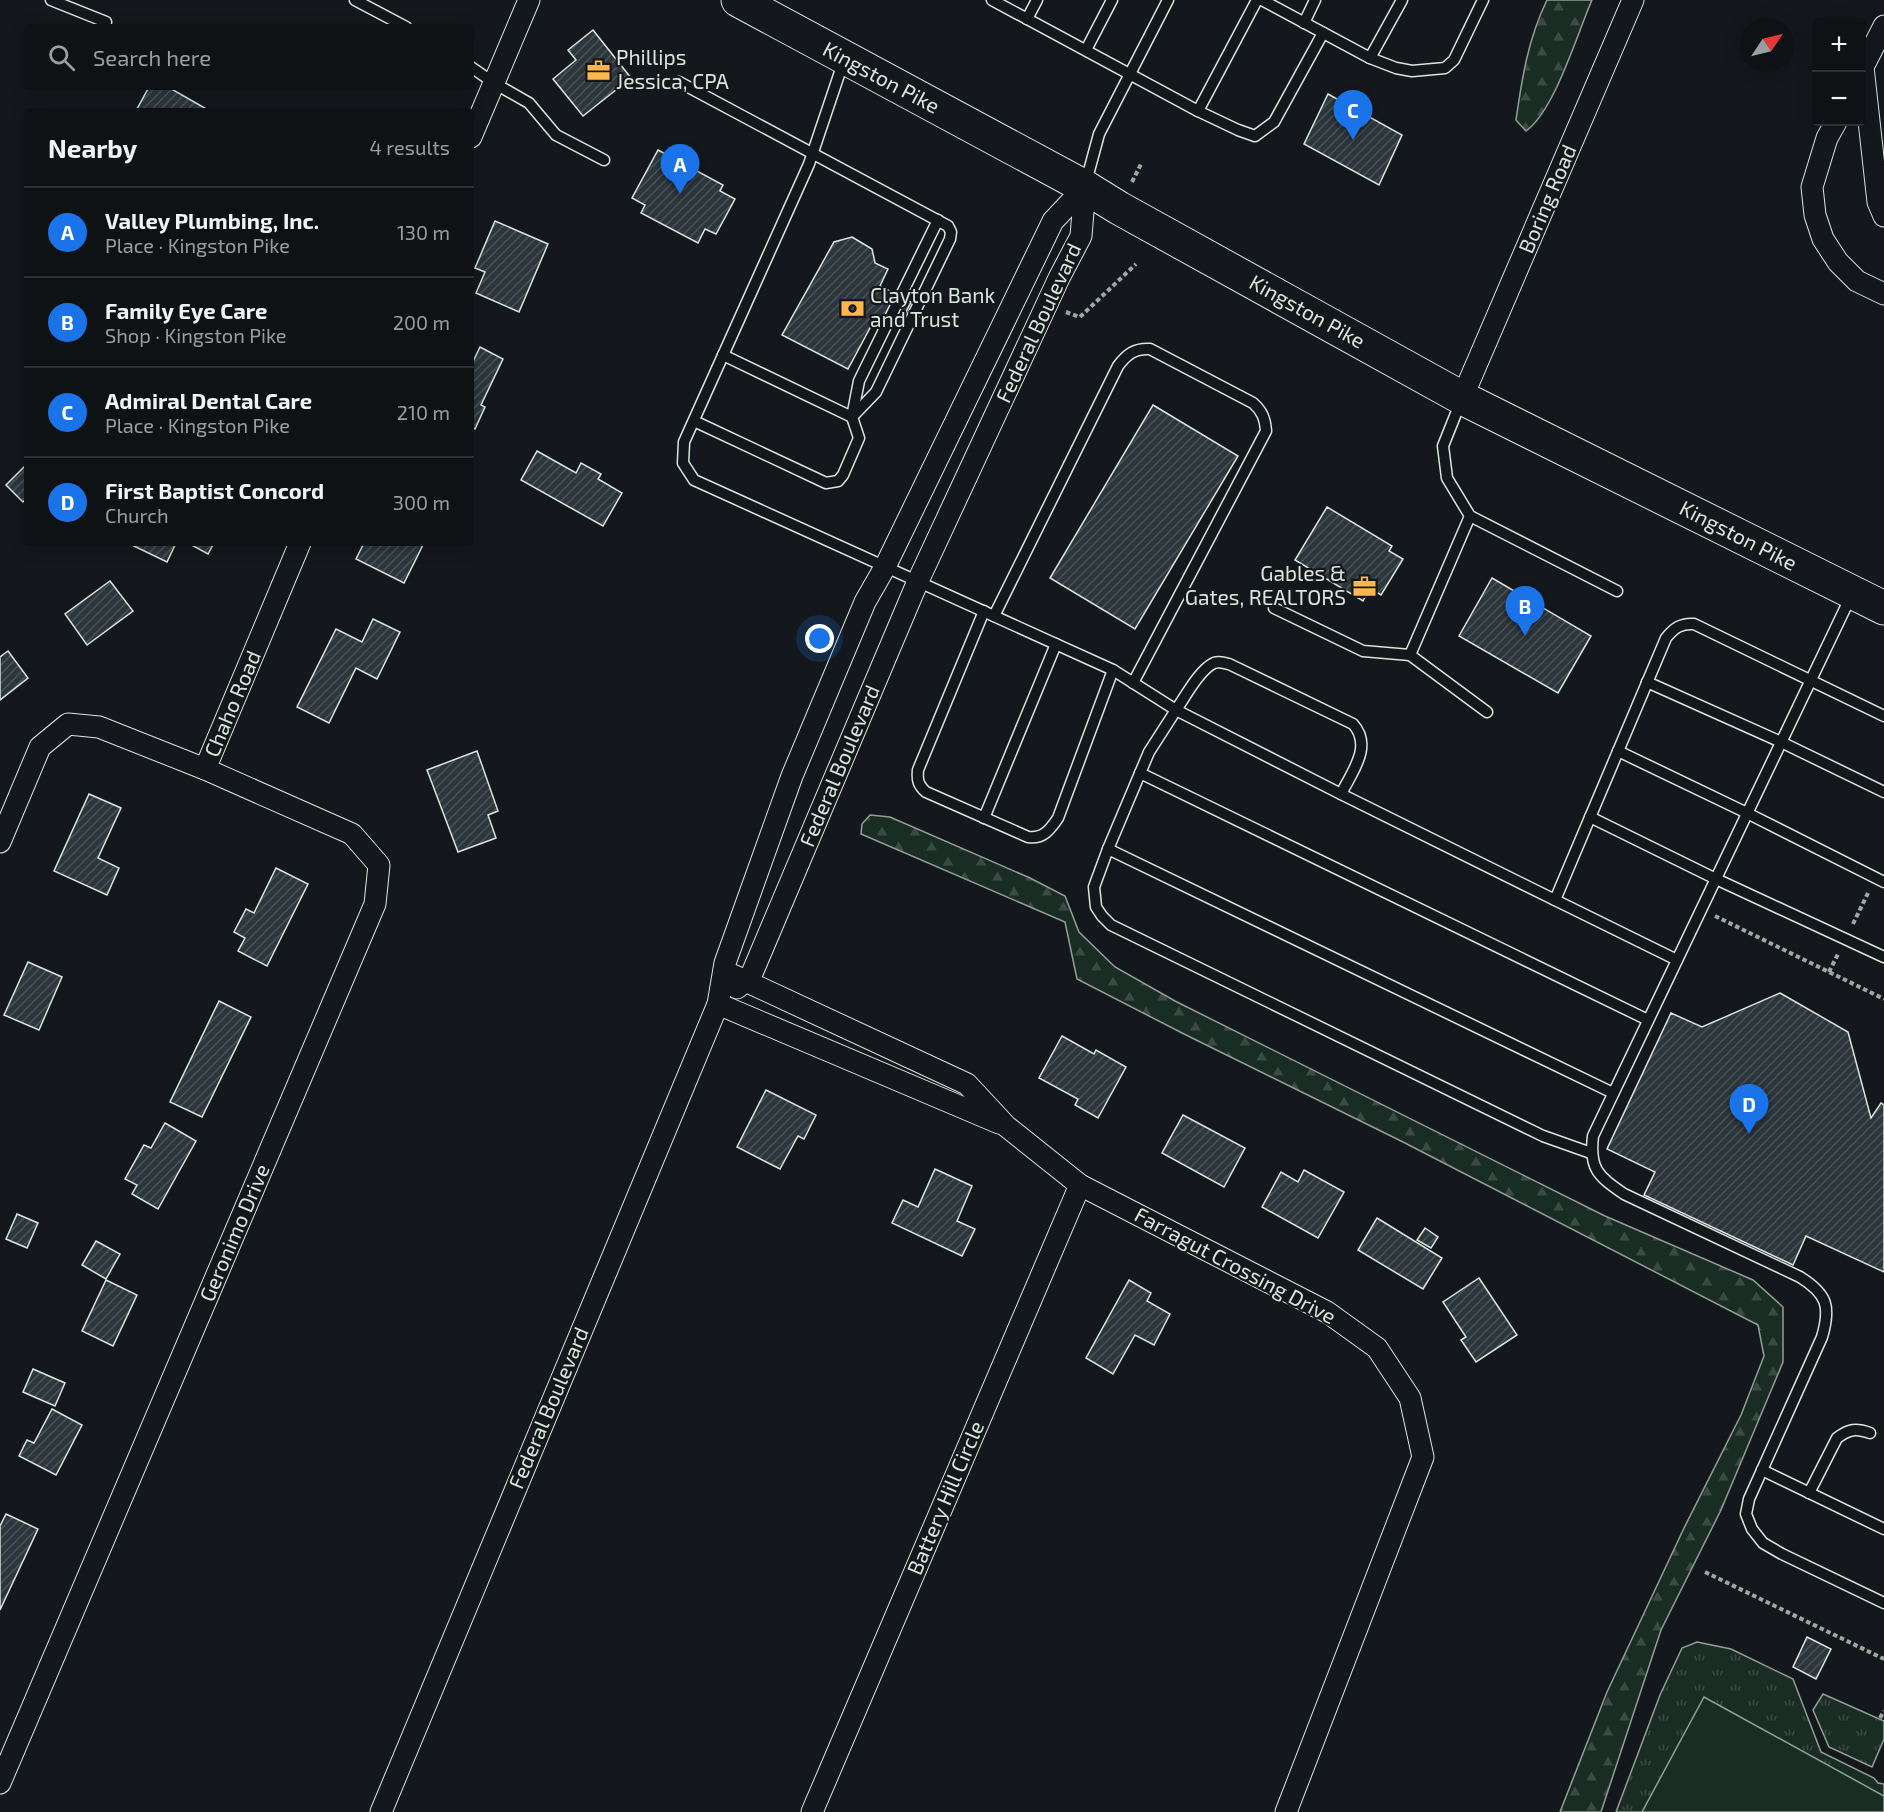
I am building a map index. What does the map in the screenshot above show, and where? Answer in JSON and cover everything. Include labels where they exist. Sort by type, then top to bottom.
[{"type":"main road","name":"Kingston Pike","points":[[738,0],[1085,187],[1129,214],[1462,398],[1884,608]]},
{"type":"street","points":[[474,130],[529,0]]},
{"type":"street","name":"Boring Road","points":[[1462,398],[1633,0]]},
{"type":"street","points":[[1866,60],[1884,26]]},
{"type":"street","points":[[1862,72],[1878,202],[1884,216]]},
{"type":"street","points":[[1834,126],[1827,138],[1812,187],[1815,215],[1823,239],[1838,262],[1857,281],[1884,294]]},
{"type":"street","name":"Federal Boulevard","points":[[381,1812],[717,1004],[724,971],[792,776],[865,602],[885,567],[1053,221],[1085,187]]},
{"type":"street","name":"Federal Boulevard","points":[[717,1004],[750,978],[918,581],[1081,236],[1085,187]]},
{"type":"street","name":"Chaho Road","points":[[0,842],[40,747],[68,724],[99,727],[205,769],[299,546]]},
{"type":"street","name":"Geronimo Drive","points":[[0,1784],[375,904],[379,865],[352,834],[205,769]]},
{"type":"street","name":"Farragut Crossing Drive","points":[[724,971],[967,1084],[1005,1126],[1080,1185],[1327,1312],[1377,1348],[1410,1398],[1423,1457],[1286,1812]]},
{"type":"street","name":"Farragut Crossing Drive","points":[[717,1004],[1005,1126]]},
{"type":"street","points":[[826,1049],[836,1023]]},
{"type":"street","name":"Battery Hill Circle","points":[[812,1812],[1080,1185]]},
{"type":"lane","points":[[51,0],[106,22]]},
{"type":"lane","points":[[355,0],[400,24]]},
{"type":"lane","points":[[992,0],[1198,111],[1255,136],[1274,122],[1323,33]]},
{"type":"lane","points":[[1027,19],[1037,0]]},
{"type":"lane","points":[[1086,50],[1112,0]]},
{"type":"lane","points":[[1085,187],[1100,134],[1168,0]]},
{"type":"lane","points":[[1198,111],[1257,0]]},
{"type":"lane","points":[[1262,0],[1370,58],[1396,68],[1412,71],[1445,68],[1454,60],[1484,0]]},
{"type":"lane","points":[[1304,22],[1315,0]]},
{"type":"lane","points":[[1370,58],[1402,0]]},
{"type":"lane","points":[[844,58],[813,152],[684,442],[683,463],[694,480],[1113,670],[1176,710],[1677,960]]},
{"type":"lane","points":[[474,69],[529,103],[556,135],[604,160]]},
{"type":"lane","points":[[679,82],[943,223],[951,232],[950,239],[876,392],[852,417]]},
{"type":"lane","points":[[694,421],[826,483],[838,481],[843,475],[859,438],[852,417],[859,381],[943,223]]},
{"type":"lane","points":[[1113,670],[1058,819],[1051,829],[1036,838],[1028,837],[919,787],[918,770],[989,614],[1118,366],[1132,351],[1150,348],[1253,403],[1262,411],[1266,431],[1133,683]]},
{"type":"lane","points":[[723,355],[852,417]]},
{"type":"lane","points":[[1462,398],[1443,446],[1447,478],[1470,516],[1617,591]]},
{"type":"lane","points":[[1410,655],[1470,516]]},
{"type":"lane","points":[[1852,593],[1613,1093],[1593,1136],[1591,1153],[1595,1168],[1610,1184],[1624,1194],[1800,1277],[1816,1287],[1824,1299],[1827,1311],[1822,1336],[1749,1499],[1746,1514],[1752,1529],[1763,1542],[1782,1554],[1884,1603]]},
{"type":"lane","points":[[1274,608],[1363,651],[1410,655],[1487,712]]},
{"type":"lane","points":[[1555,900],[1666,638],[1677,626],[1694,624],[1884,716]]},
{"type":"lane","points":[[984,818],[1056,644]]},
{"type":"lane","points":[[1341,794],[1362,746],[1359,731],[1353,724],[1229,664],[1214,663],[1200,676],[1149,752],[1094,887],[1096,907],[1111,925],[1543,1136],[1591,1153]]},
{"type":"lane","points":[[1647,682],[1781,742],[1884,792]]},
{"type":"lane","points":[[1618,751],[1880,879]]},
{"type":"lane","points":[[1140,773],[1648,1020]]},
{"type":"lane","points":[[1590,817],[1716,879],[1884,957]]},
{"type":"lane","points":[[1108,849],[1613,1093]]},
{"type":"lane","points":[[1809,1493],[1837,1438],[1852,1429],[1870,1433]]},
{"type":"lane","points":[[1762,1470],[1884,1529]]},
{"type":"path","points":[[1063,310],[1080,317],[1136,264]]},
{"type":"path","points":[[1828,972],[1880,879]]},
{"type":"path","points":[[1701,910],[1884,999]]},
{"type":"path","points":[[1705,1572],[1884,1659]]},
{"type":"path","points":[[1880,1718],[1884,1711]]},
{"type":"green space","points":[[1547,0],[1592,0],[1556,89],[1537,121],[1526,131],[1516,120],[1530,44]]},
{"type":"green space","points":[[870,815],[890,817],[1030,878],[1065,896],[1079,932],[1115,967],[1175,1001],[1605,1216],[1753,1280],[1783,1307],[1783,1362],[1721,1510],[1661,1630],[1601,1812],[1560,1812],[1607,1692],[1684,1528],[1741,1415],[1764,1356],[1758,1325],[1403,1142],[1077,979],[1065,922],[861,834],[862,824]]},
{"type":"green space","points":[[1697,1642],[1731,1649],[1793,1679],[1821,1752],[1874,1778],[1878,1783],[1884,1784],[1884,1812],[1616,1812],[1660,1695],[1682,1648]]},
{"type":"green space","points":[[1823,1694],[1884,1721],[1884,1739],[1872,1767],[1829,1747],[1813,1710]]},
{"type":"green space","points":[[1704,1697],[1884,1796],[1884,1812],[1642,1812]]},
{"type":"building","points":[[593,30],[631,78],[583,116],[553,79],[576,60],[568,50]]},
{"type":"building","points":[[147,90],[173,90],[205,108],[138,108]]},
{"type":"building","points":[[1328,94],[1402,135],[1379,185],[1304,144]]},
{"type":"building","points":[[658,150],[723,185],[720,191],[735,199],[716,234],[705,229],[698,243],[641,213],[645,205],[632,198]]},
{"type":"building","points":[[495,221],[548,244],[519,312],[476,293],[485,272],[475,268]]},
{"type":"building","name":"Clayton Bank and Trust","points":[[852,237],[872,249],[875,263],[888,269],[880,286],[911,302],[899,326],[877,315],[848,369],[782,335],[834,242]]},
{"type":"building","points":[[480,347],[503,359],[481,405],[485,407],[475,429],[474,428],[474,360]]},
{"type":"building","points":[[1153,405],[1238,456],[1135,629],[1050,578]]},
{"type":"building","points":[[537,451],[576,473],[581,463],[601,474],[598,479],[622,493],[603,526],[521,480]]},
{"type":"building","points":[[24,467],[23,502],[6,485]]},
{"type":"building","points":[[1327,507],[1392,546],[1389,551],[1403,559],[1381,595],[1370,588],[1363,601],[1295,560]]},
{"type":"building","points":[[134,546],[175,546],[167,562]]},
{"type":"building","points":[[193,546],[212,546],[208,554]]},
{"type":"building","points":[[362,546],[422,546],[404,583],[356,559]]},
{"type":"building","points":[[1492,578],[1591,636],[1558,693],[1459,636]]},
{"type":"building","points":[[110,581],[133,611],[87,645],[65,614]]},
{"type":"building","points":[[373,619],[400,632],[377,679],[356,668],[329,723],[297,707],[336,629],[362,642]]},
{"type":"building","points":[[8,651],[28,678],[0,700],[0,657]]},
{"type":"building","points":[[477,751],[498,811],[488,815],[496,838],[458,852],[427,770]]},
{"type":"building","points":[[89,794],[121,808],[98,858],[119,868],[107,895],[54,871]]},
{"type":"building","points":[[276,868],[308,884],[267,966],[238,951],[245,938],[234,932],[246,909],[254,913]]},
{"type":"building","points":[[28,962],[62,977],[39,1030],[4,1015]]},
{"type":"building","points":[[1780,993],[1848,1032],[1871,1118],[1881,1103],[1884,1105],[1884,1272],[1806,1236],[1793,1265],[1644,1195],[1655,1172],[1607,1149],[1671,1013],[1702,1027]]},
{"type":"building","points":[[219,1001],[251,1017],[202,1117],[170,1102]]},
{"type":"building","points":[[1062,1036],[1094,1054],[1096,1050],[1126,1067],[1098,1118],[1075,1105],[1078,1099],[1039,1078]]},
{"type":"building","points":[[766,1090],[816,1115],[804,1139],[798,1136],[780,1169],[737,1147]]},
{"type":"building","points":[[1183,1115],[1245,1148],[1224,1187],[1162,1153]]},
{"type":"building","points":[[165,1123],[196,1141],[158,1209],[132,1194],[137,1185],[125,1179],[144,1145],[151,1148]]},
{"type":"building","points":[[935,1169],[972,1186],[957,1221],[975,1229],[962,1256],[892,1223],[903,1200],[918,1207]]},
{"type":"building","points":[[1304,1170],[1344,1192],[1318,1238],[1262,1207],[1281,1172],[1298,1182]]},
{"type":"building","points":[[17,1214],[38,1223],[27,1248],[6,1239]]},
{"type":"building","points":[[1377,1218],[1442,1258],[1423,1289],[1358,1250]]},
{"type":"building","points":[[1425,1228],[1438,1237],[1431,1248],[1417,1240]]},
{"type":"building","points":[[96,1241],[120,1254],[106,1279],[82,1265]]},
{"type":"building","points":[[1479,1278],[1517,1335],[1476,1362],[1461,1340],[1466,1337],[1443,1302]]},
{"type":"building","points":[[106,1280],[137,1295],[113,1346],[82,1331]]},
{"type":"building","points":[[1129,1280],[1151,1293],[1147,1301],[1170,1314],[1154,1345],[1135,1335],[1113,1374],[1086,1358]]},
{"type":"building","points":[[33,1369],[65,1383],[55,1406],[23,1392]]},
{"type":"building","points":[[52,1409],[82,1425],[56,1475],[19,1456],[27,1440],[34,1443]]},
{"type":"building","points":[[6,1514],[38,1529],[0,1610],[0,1526]]},
{"type":"building","points":[[1807,1637],[1831,1649],[1816,1679],[1793,1667]]},
{"type":"place","name":"Phillips Jessica, CPA","points":[[598,70]]},
{"type":"place","name":"Admiral Dental Care","points":[[1353,140]]},
{"type":"place","name":"Valley Plumbing, Inc.","points":[[680,194]]},
{"type":"place","name":"Clayton Bank and Trust","points":[[852,308]]},
{"type":"place","name":"Gables & Gates, REALTORS","points":[[1364,586]]},
{"type":"place","name":"Family Eye Care","points":[[1525,636]]},
{"type":"place","name":"First Baptist Concord","points":[[1749,1134]]}]
